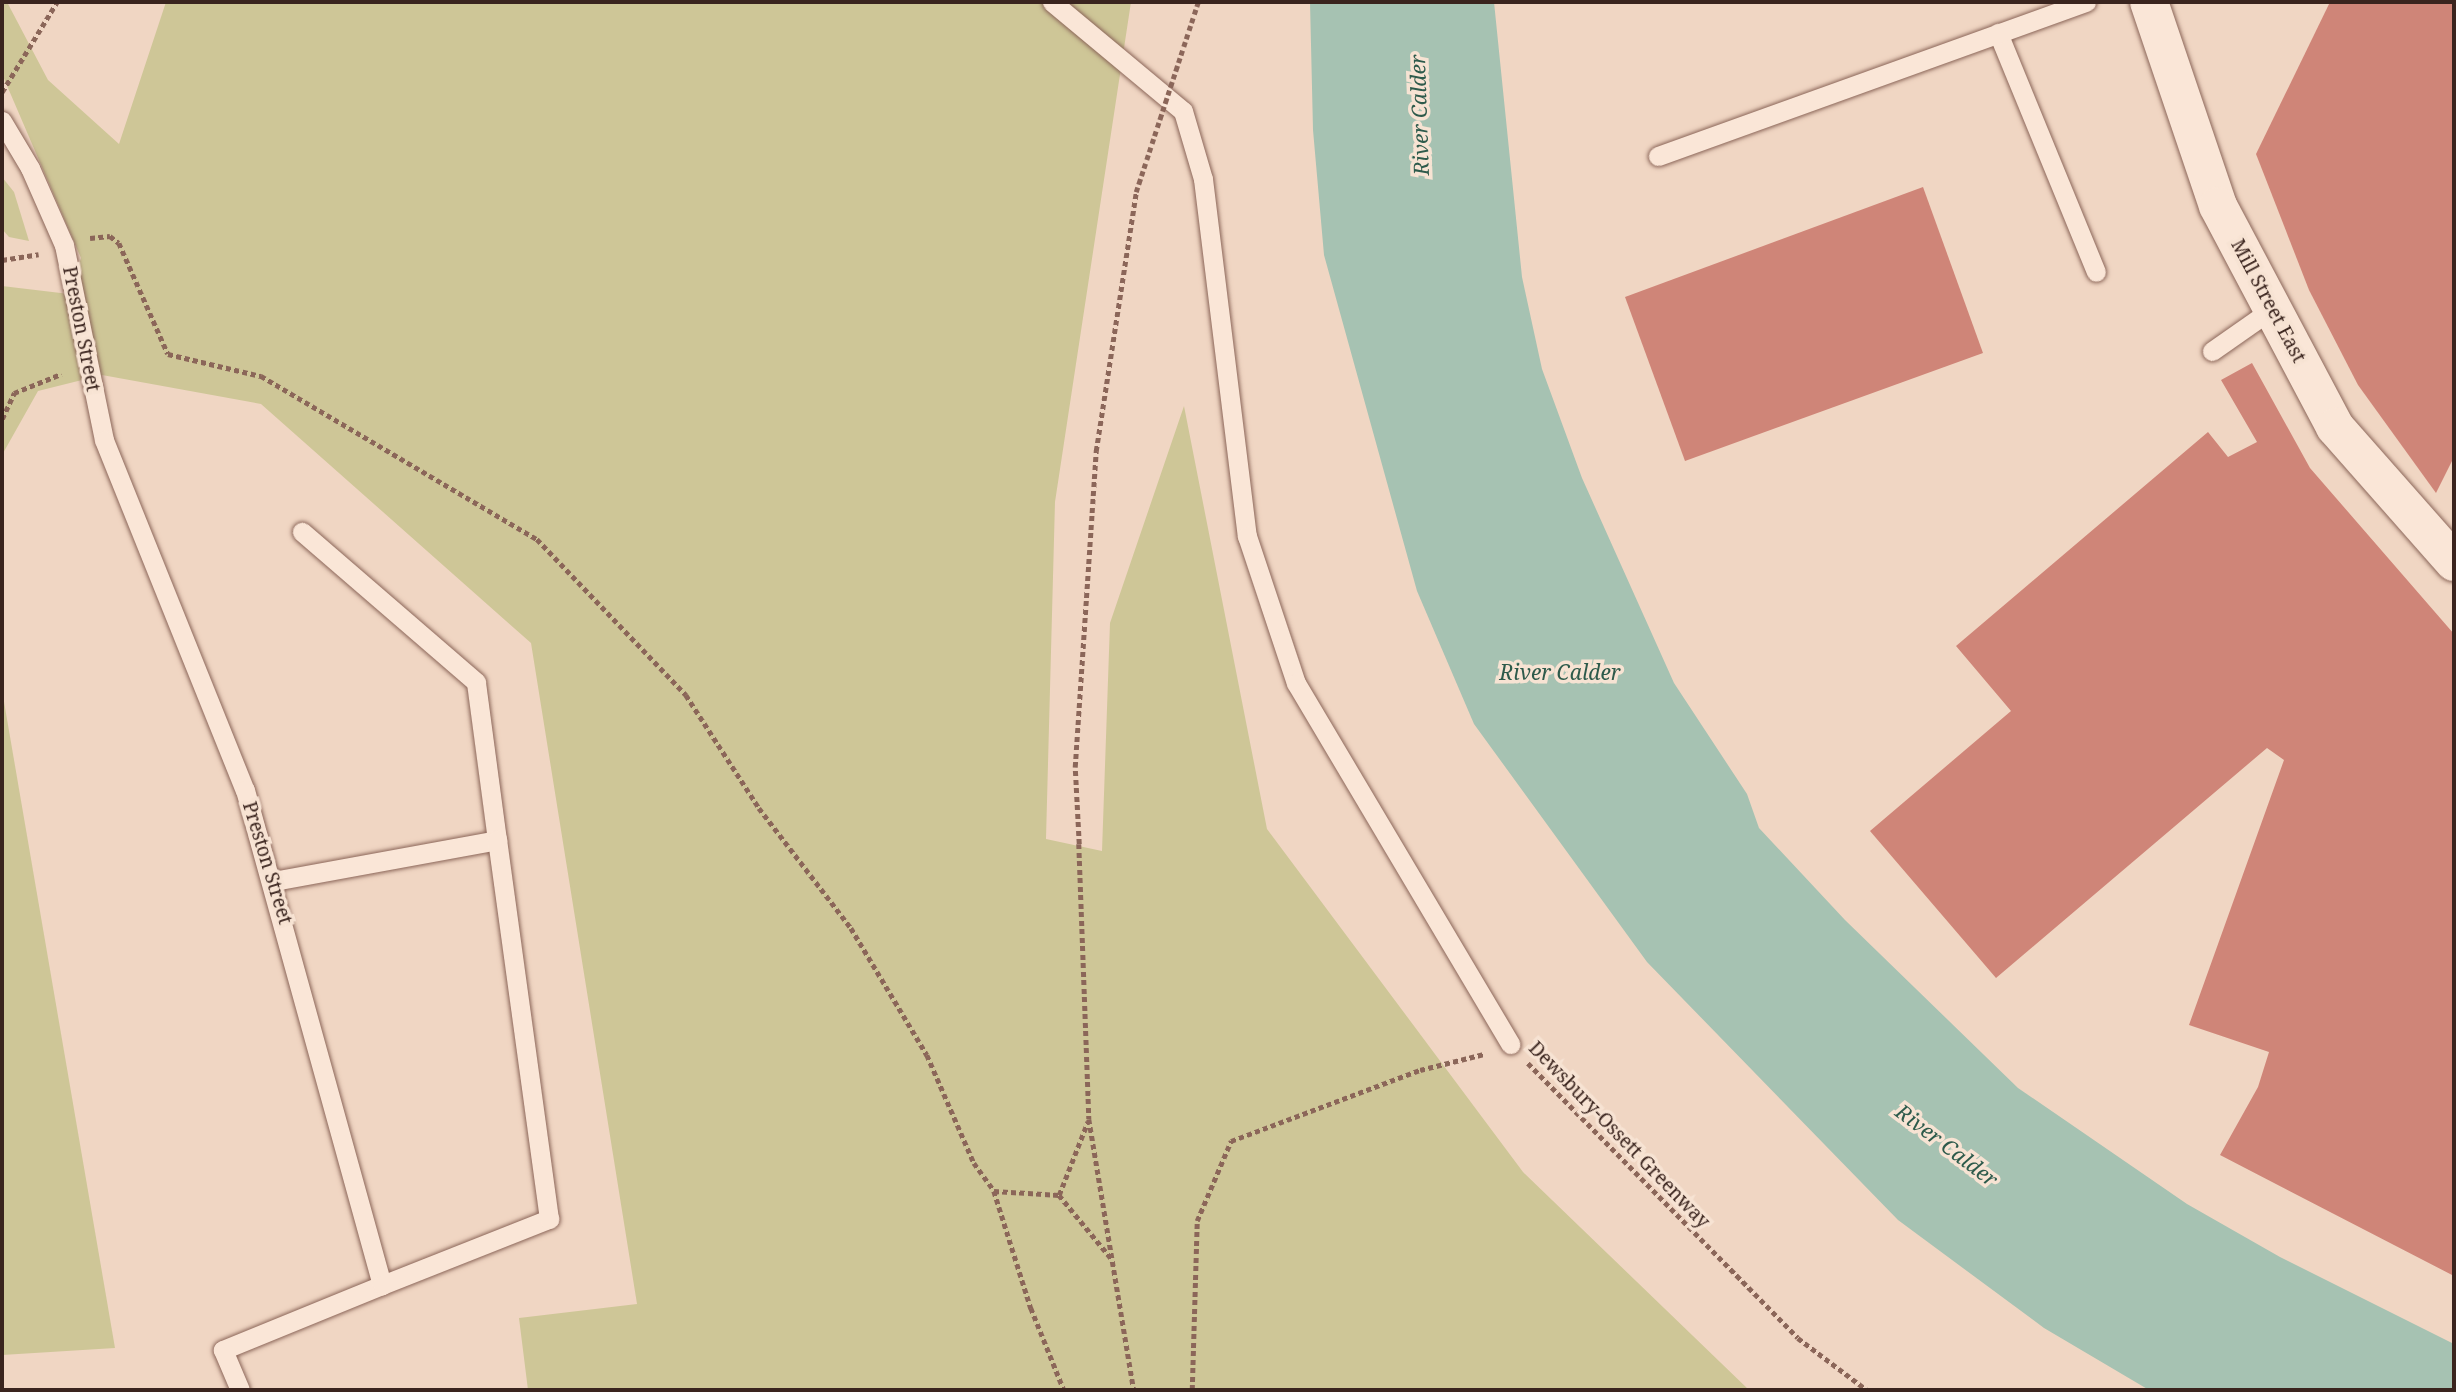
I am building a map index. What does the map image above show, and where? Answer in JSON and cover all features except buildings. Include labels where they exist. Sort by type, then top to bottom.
[{"type":"street","name":"Mill Street East","points":[[2149,2],[2218,206],[2335,427],[2452,553]]},
{"type":"lane","points":[[1052,2],[1183,111],[1203,179],[1247,536],[1296,683],[1510,1044]]},
{"type":"lane","points":[[1658,156],[2086,2]]},
{"type":"lane","points":[[1998,33],[2096,272]]},
{"type":"lane","name":"Preston Street","points":[[2,121],[30,168],[64,246],[104,440],[245,790],[274,881],[382,1285]]},
{"type":"lane","points":[[2212,351],[2273,309]]},
{"type":"lane","points":[[240,1390],[223,1350],[549,1219],[476,682],[302,532]]},
{"type":"lane","points":[[274,881],[497,840]]},
{"type":"path","points":[[2,93],[57,2]]},
{"type":"path","points":[[1134,1390],[1089,1119],[1074,767],[1096,451],[1136,192],[1198,2]]},
{"type":"path","points":[[2,260],[110,236],[120,243],[168,354],[261,376],[537,539],[686,695],[758,808],[851,928],[927,1055],[974,1163],[994,1191],[1031,1308],[1064,1390]]},
{"type":"path","points":[[2,419],[15,393],[45,379]]},
{"type":"path","name":"Dewsbury-Ossett Greenway","points":[[1192,1390],[1197,1221],[1231,1141],[1420,1070],[1468,1060],[1510,1044],[1798,1338],[1867,1390]]},
{"type":"path","points":[[1059,1195],[1089,1119]]},
{"type":"path","points":[[994,1191],[1059,1195],[1111,1259]]},
{"type":"shaded area","points":[[2,2],[7,2],[48,80],[119,144],[166,2],[1131,2],[1055,502],[1046,839],[1102,851],[1110,623],[1184,406],[1267,829],[1523,1172],[1749,1390],[528,1390],[519,1318],[637,1304],[531,643],[261,404],[102,375],[38,391],[2,455],[2,286],[69,294],[81,258],[2,74]]},
{"type":"shaded area","points":[[2,177],[14,192],[29,241],[9,237],[2,229]]},
{"type":"shaded area","points":[[2,690],[115,1348],[2,1355]]},
{"type":"water","name":"River Calder","points":[[1310,2],[1494,2],[1522,277],[1542,369],[1582,478],[1674,683],[1747,794],[1759,828],[1845,920],[2018,1088],[2187,1204],[2280,1257],[2454,1344],[2454,1390],[2149,1390],[2044,1328],[1898,1220],[1647,962],[1474,724],[1417,591],[1324,255],[1313,130]]}]
